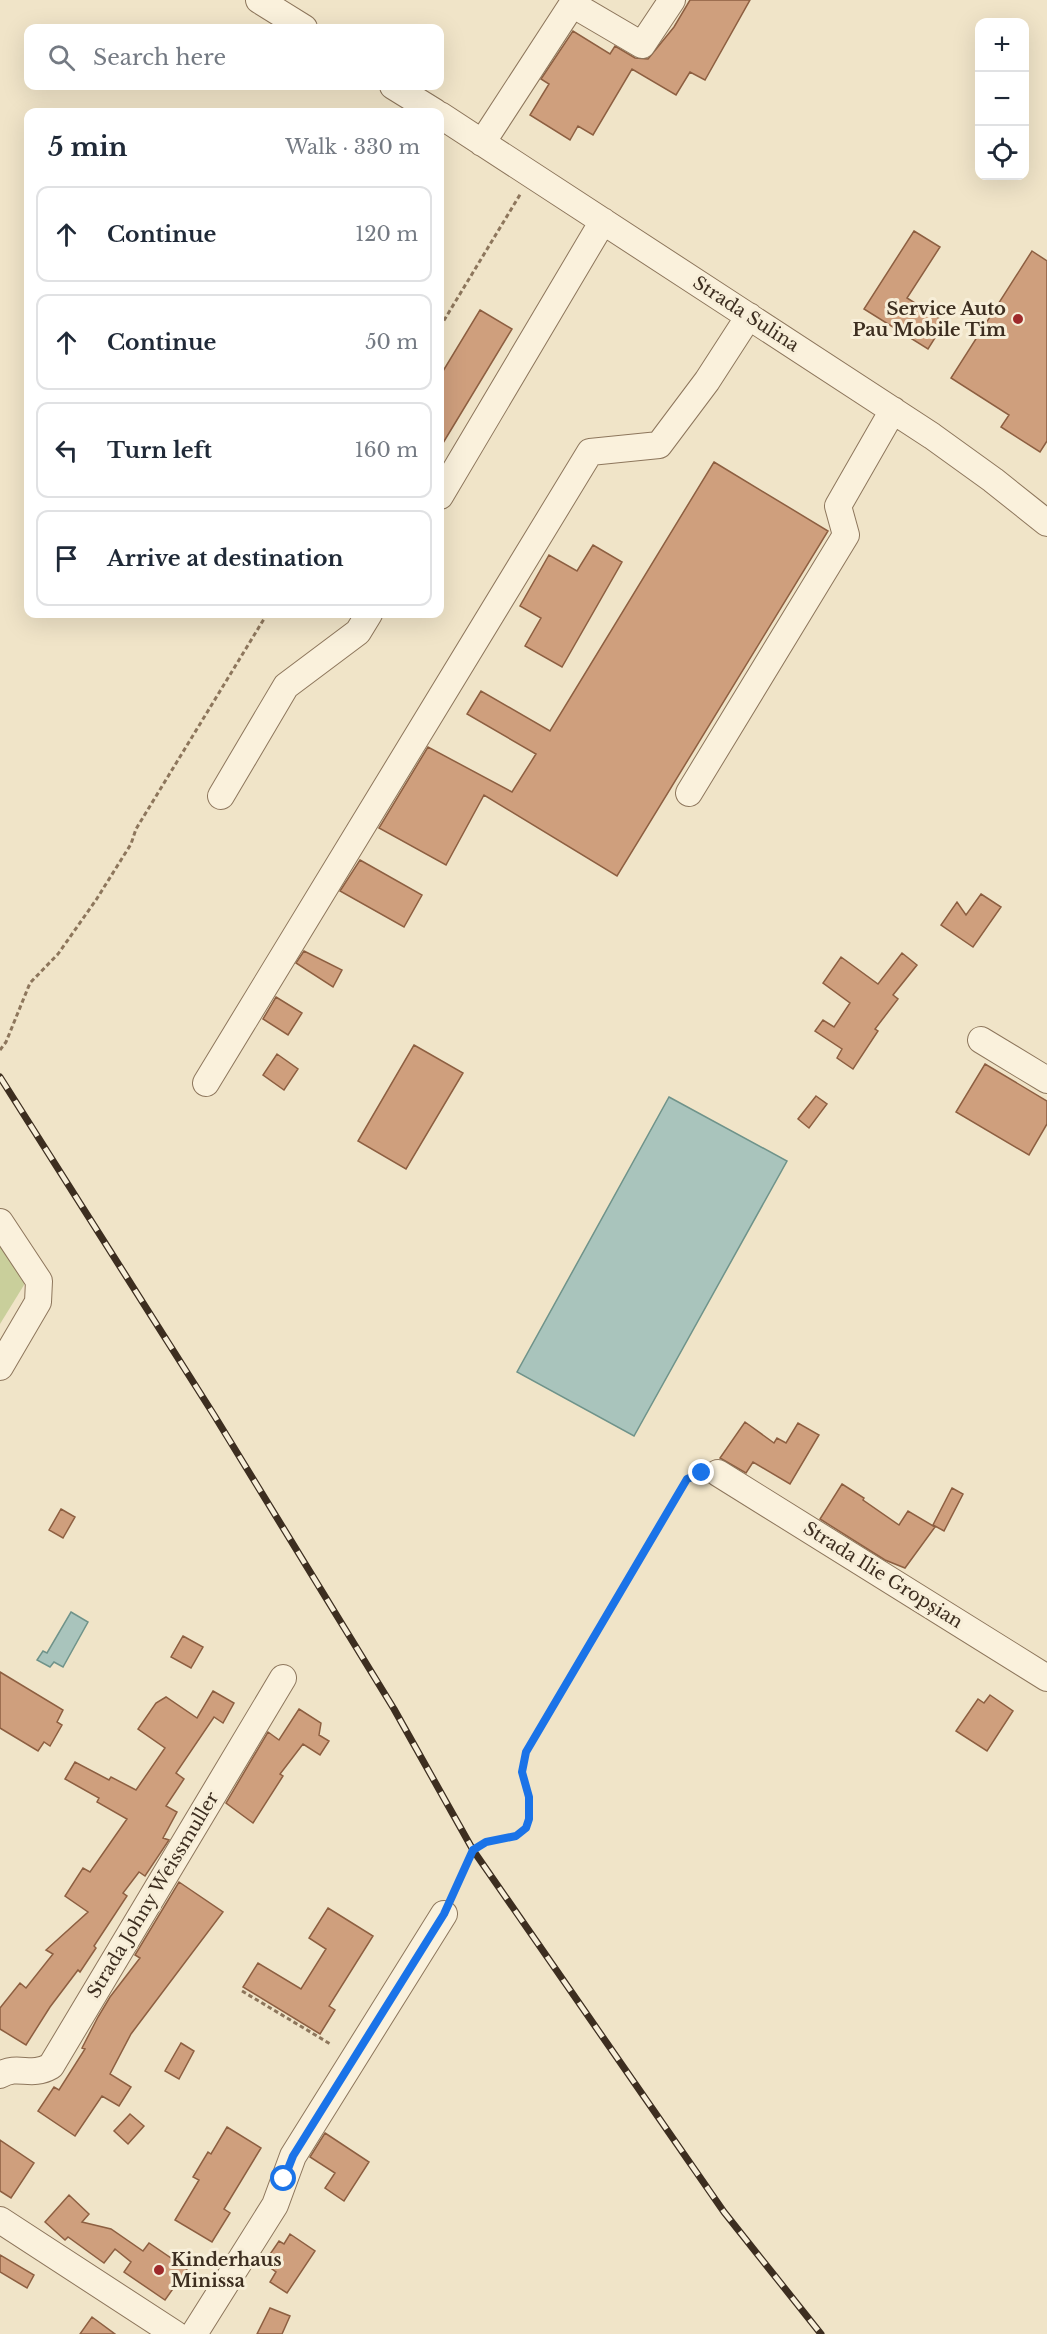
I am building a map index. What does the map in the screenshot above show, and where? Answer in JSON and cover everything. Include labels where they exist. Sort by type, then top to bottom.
[{"type":"street","points":[[259,0],[298,24]]},
{"type":"street","points":[[482,142],[574,2],[642,45],[672,0]]},
{"type":"street","points":[[399,90],[429,108]]},
{"type":"street","name":"Strada Sulina","points":[[444,118],[893,410],[993,480],[1047,523]]},
{"type":"street","points":[[444,489],[603,221]]},
{"type":"street","points":[[206,1083],[590,452],[659,444],[707,381],[749,315]]},
{"type":"street","points":[[689,793],[846,535],[838,506],[893,410]]},
{"type":"street","points":[[221,796],[286,686],[358,632],[367,618]]},
{"type":"street","points":[[981,1040],[1047,1080]]},
{"type":"street","points":[[0,1222],[39,1281],[38,1302],[0,1367]]},
{"type":"street","name":"Strada Ilie Gropșian","points":[[718,1473],[1047,1678]]},
{"type":"street","name":"Strada Johny Weissmuller","points":[[0,2075],[12,2070],[36,2073],[51,2066],[284,1678]]},
{"type":"street","points":[[194,2334],[275,2205],[293,2156],[444,1914]]},
{"type":"street","points":[[0,2220],[162,2330]]},
{"type":"path","points":[[444,320],[533,175]]},
{"type":"path","points":[[0,1050],[6,1042],[30,983],[58,954],[96,900],[131,844],[136,829],[265,618]]},
{"type":"path","points":[[444,1914],[473,1850],[486,1842],[516,1836],[526,1828],[529,1819],[529,1797],[522,1772],[526,1752],[687,1479],[702,1473],[718,1473]]},
{"type":"path","points":[[242,1990],[332,2045]]},
{"type":"green space","points":[[0,1231],[23,1264],[24,1285],[0,1324]]},
{"type":"water","points":[[669,1097],[787,1161],[634,1436],[517,1372]]},
{"type":"water","points":[[71,1612],[88,1622],[63,1667],[54,1662],[50,1667],[37,1660],[43,1651],[47,1653]]},
{"type":"building","points":[[690,0],[750,0],[705,80],[690,72],[676,95],[632,69],[593,135],[578,126],[570,140],[530,115],[549,84],[541,79],[573,31],[610,54],[615,46],[635,58],[648,59],[674,27]]},
{"type":"building","points":[[914,231],[940,247],[907,298],[945,322],[928,349],[864,309]]},
{"type":"building","name":"Service Auto Pau Mobile Tim","points":[[1032,251],[1047,261],[1047,441],[1040,452],[1001,427],[1009,415],[951,378]]},
{"type":"building","points":[[480,310],[512,329],[444,441],[444,369]]},
{"type":"building","points":[[714,462],[828,531],[617,876],[484,795],[446,865],[379,828],[428,747],[512,792],[536,754],[467,714],[481,691],[550,731]]},
{"type":"building","points":[[593,545],[622,562],[562,667],[525,646],[541,618],[520,606],[549,555],[577,571]]},
{"type":"building","points":[[360,860],[422,895],[404,927],[340,891]]},
{"type":"building","points":[[981,894],[1001,907],[973,947],[941,925],[957,902],[966,915]]},
{"type":"building","points":[[304,951],[342,970],[333,987],[296,963]]},
{"type":"building","points":[[902,953],[917,965],[893,995],[898,999],[875,1029],[878,1031],[853,1069],[837,1058],[842,1049],[815,1031],[823,1020],[834,1027],[850,1003],[823,983],[841,957],[878,984]]},
{"type":"building","points":[[276,997],[302,1013],[288,1035],[263,1019]]},
{"type":"building","points":[[414,1045],[463,1073],[406,1169],[358,1141]]},
{"type":"building","points":[[277,1054],[298,1069],[284,1090],[263,1075]]},
{"type":"building","points":[[985,1064],[1047,1101],[1047,1124],[1029,1155],[956,1112]]},
{"type":"building","points":[[816,1096],[827,1104],[809,1128],[798,1119]]},
{"type":"building","points":[[745,1422],[774,1443],[777,1438],[786,1443],[798,1423],[819,1435],[790,1484],[753,1462],[746,1473],[720,1458]]},
{"type":"building","points":[[842,1484],[899,1525],[908,1511],[935,1527],[905,1568],[885,1560],[820,1519]]},
{"type":"building","points":[[952,1488],[963,1494],[944,1531],[933,1525]]},
{"type":"building","points":[[61,1509],[75,1517],[63,1538],[49,1530]]},
{"type":"building","points":[[183,1636],[203,1647],[191,1668],[171,1657]]},
{"type":"building","points":[[0,1672],[63,1710],[57,1722],[62,1725],[50,1746],[44,1742],[38,1751],[0,1728]]},
{"type":"building","points":[[213,1691],[234,1703],[223,1723],[214,1717],[176,1773],[184,1779],[166,1806],[177,1812],[163,1838],[169,1840],[145,1876],[139,1872],[123,1893],[127,1896],[94,1946],[96,1948],[80,1972],[78,1970],[50,2007],[26,2045],[0,2029],[0,2008],[20,1983],[26,1988],[53,1954],[46,1950],[88,1912],[65,1896],[83,1868],[90,1872],[127,1819],[97,1802],[99,1798],[65,1779],[75,1762],[109,1780],[111,1777],[136,1790],[165,1748],[138,1729],[156,1703],[166,1697],[197,1718]]},
{"type":"building","points":[[990,1695],[1013,1711],[987,1751],[956,1731],[978,1699],[984,1703]]},
{"type":"building","points":[[299,1709],[321,1723],[319,1735],[329,1741],[320,1755],[303,1744],[280,1774],[283,1776],[253,1823],[226,1803],[268,1732],[279,1740]]},
{"type":"building","points":[[179,1882],[223,1912],[131,2034],[110,2074],[131,2087],[119,2106],[102,2096],[75,2136],[38,2111],[54,2087],[59,2090],[85,2049],[82,2048],[98,2017],[110,1997],[140,1958],[135,1955]]},
{"type":"building","points":[[328,1908],[373,1936],[329,2006],[335,2010],[320,2034],[243,1987],[258,1963],[301,1989],[326,1949],[309,1938]]},
{"type":"building","points":[[181,2043],[194,2051],[179,2079],[165,2071]]},
{"type":"building","points":[[130,2114],[144,2126],[128,2144],[114,2131]]},
{"type":"building","points":[[227,2127],[261,2148],[224,2209],[230,2213],[212,2242],[175,2220],[199,2180],[193,2177],[208,2152],[211,2154]]},
{"type":"building","points":[[325,2133],[369,2162],[344,2201],[325,2188],[335,2173],[310,2157]]},
{"type":"building","points":[[0,2140],[34,2163],[11,2198],[0,2191]]},
{"type":"building","points":[[69,2195],[89,2214],[82,2222],[111,2229],[143,2251],[149,2243],[187,2269],[165,2300],[124,2272],[131,2262],[115,2249],[104,2263],[68,2237],[65,2240],[45,2222]]},
{"type":"building","points":[[290,2234],[315,2251],[287,2293],[270,2282],[276,2272],[264,2263],[279,2241],[284,2244]]},
{"type":"building","points":[[0,2255],[34,2275],[27,2288],[0,2272]]},
{"type":"building","points":[[270,2308],[290,2316],[282,2334],[257,2334]]},
{"type":"building","points":[[92,2317],[115,2334],[80,2334]]},
{"type":"railway","points":[[0,1077],[214,1415],[394,1709],[473,1850],[724,2212],[821,2334]]},
{"type":"place","name":"Service Auto Pau Mobile Tim","points":[[1018,319]]},
{"type":"place","name":"Kinderhaus Minissa","points":[[159,2270]]},
{"type":"route","points":[[284,2179],[293,2156],[444,1914],[473,1850],[486,1842],[516,1836],[526,1828],[529,1819],[529,1797],[522,1772],[526,1752],[687,1479],[702,1473]]}]
